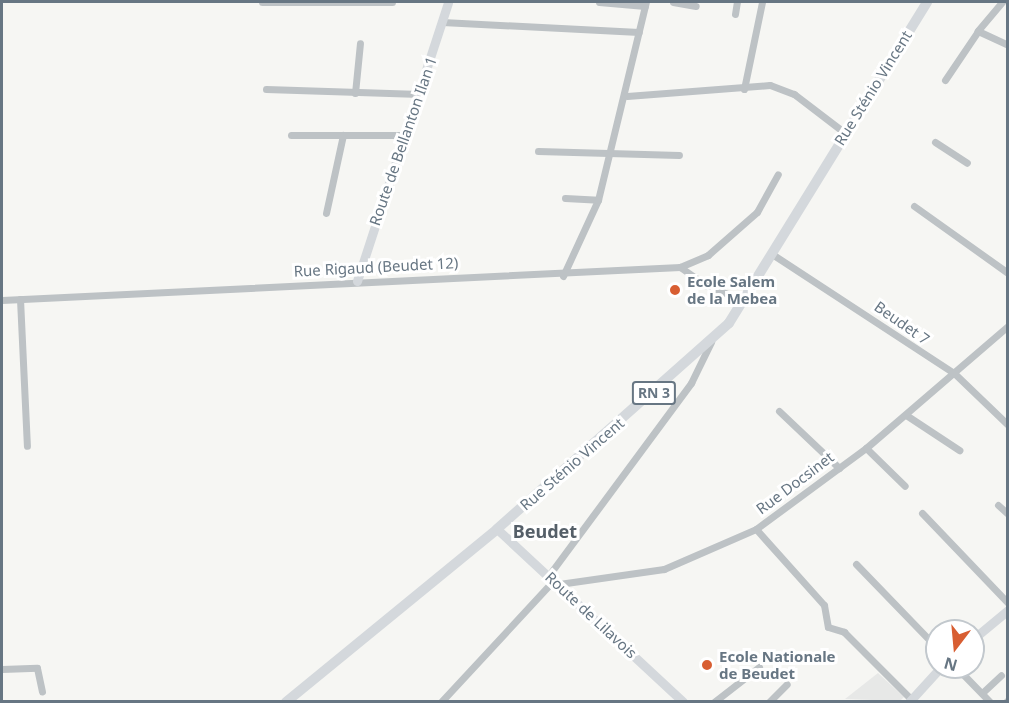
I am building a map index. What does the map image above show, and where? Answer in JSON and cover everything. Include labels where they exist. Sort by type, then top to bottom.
[{"type":"main road","name":"Rue Sténio Vincent","points":[[286,702],[497,530],[711,342],[743,300],[927,2]]},
{"type":"street","points":[[262,2],[391,2]]},
{"type":"street","name":"Route de Bellanton Ilan 1","points":[[357,281],[420,94],[448,2]]},
{"type":"street","points":[[563,276],[598,200],[627,96],[645,4],[599,2]]},
{"type":"street","points":[[673,2],[696,6]]},
{"type":"street","points":[[735,14],[737,2]]},
{"type":"street","points":[[744,89],[762,2]]},
{"type":"street","points":[[945,80],[978,31],[1002,2]]},
{"type":"street","points":[[442,22],[639,32]]},
{"type":"street","points":[[978,31],[1008,45]]},
{"type":"street","points":[[355,93],[360,43]]},
{"type":"street","points":[[627,96],[744,89],[770,85],[794,94],[845,133]]},
{"type":"street","points":[[266,89],[420,94]]},
{"type":"street","points":[[291,135],[405,135]]},
{"type":"street","points":[[326,213],[343,135]]},
{"type":"street","points":[[935,142],[967,163]]},
{"type":"street","points":[[538,151],[612,151],[679,155]]},
{"type":"street","name":"Rue Rigaud (Beudet 12)","points":[[2,300],[533,273],[563,276],[680,267],[708,255],[757,212],[778,174]]},
{"type":"street","points":[[566,198],[598,200]]},
{"type":"street","points":[[914,206],[1008,273]]},
{"type":"street","name":"Beudet 7","points":[[772,254],[954,373],[1008,425]]},
{"type":"street","points":[[680,267],[707,286],[743,300]]},
{"type":"street","points":[[20,299],[27,446]]},
{"type":"street","name":"Rue Docsinet","points":[[554,580],[664,569],[756,530],[866,448],[1008,326]]},
{"type":"street","points":[[443,701],[554,580],[692,382],[711,342]]},
{"type":"street","points":[[779,411],[839,468]]},
{"type":"street","points":[[906,415],[959,450]]},
{"type":"street","points":[[866,448],[905,486]]},
{"type":"street","points":[[998,504],[1008,514]]},
{"type":"street","points":[[922,513],[1008,603]]},
{"type":"street","name":"Route de Lilavois","points":[[497,530],[554,580],[683,702]]},
{"type":"street","points":[[756,530],[824,605],[828,627],[844,632],[910,700],[930,679]]},
{"type":"street","points":[[856,564],[925,636]]},
{"type":"street","points":[[985,629],[1008,610]]},
{"type":"street","points":[[714,702],[759,667]]},
{"type":"street","points":[[2,669],[36,668],[42,690]]},
{"type":"street","points":[[982,693],[1001,675]]},
{"type":"street","points":[[968,679],[990,702]]},
{"type":"street","points":[[769,702],[787,684]]},
{"type":"shaded area","points":[[878,673],[904,697],[900,701],[845,699]]},
{"type":"place","name":"Ecole Salem de la Mebea","points":[[675,290]]},
{"type":"place","name":"Ecole Nationale de Beudet","points":[[707,665]]},
{"type":"district","name":"Beudet","points":[[545,531]]}]
